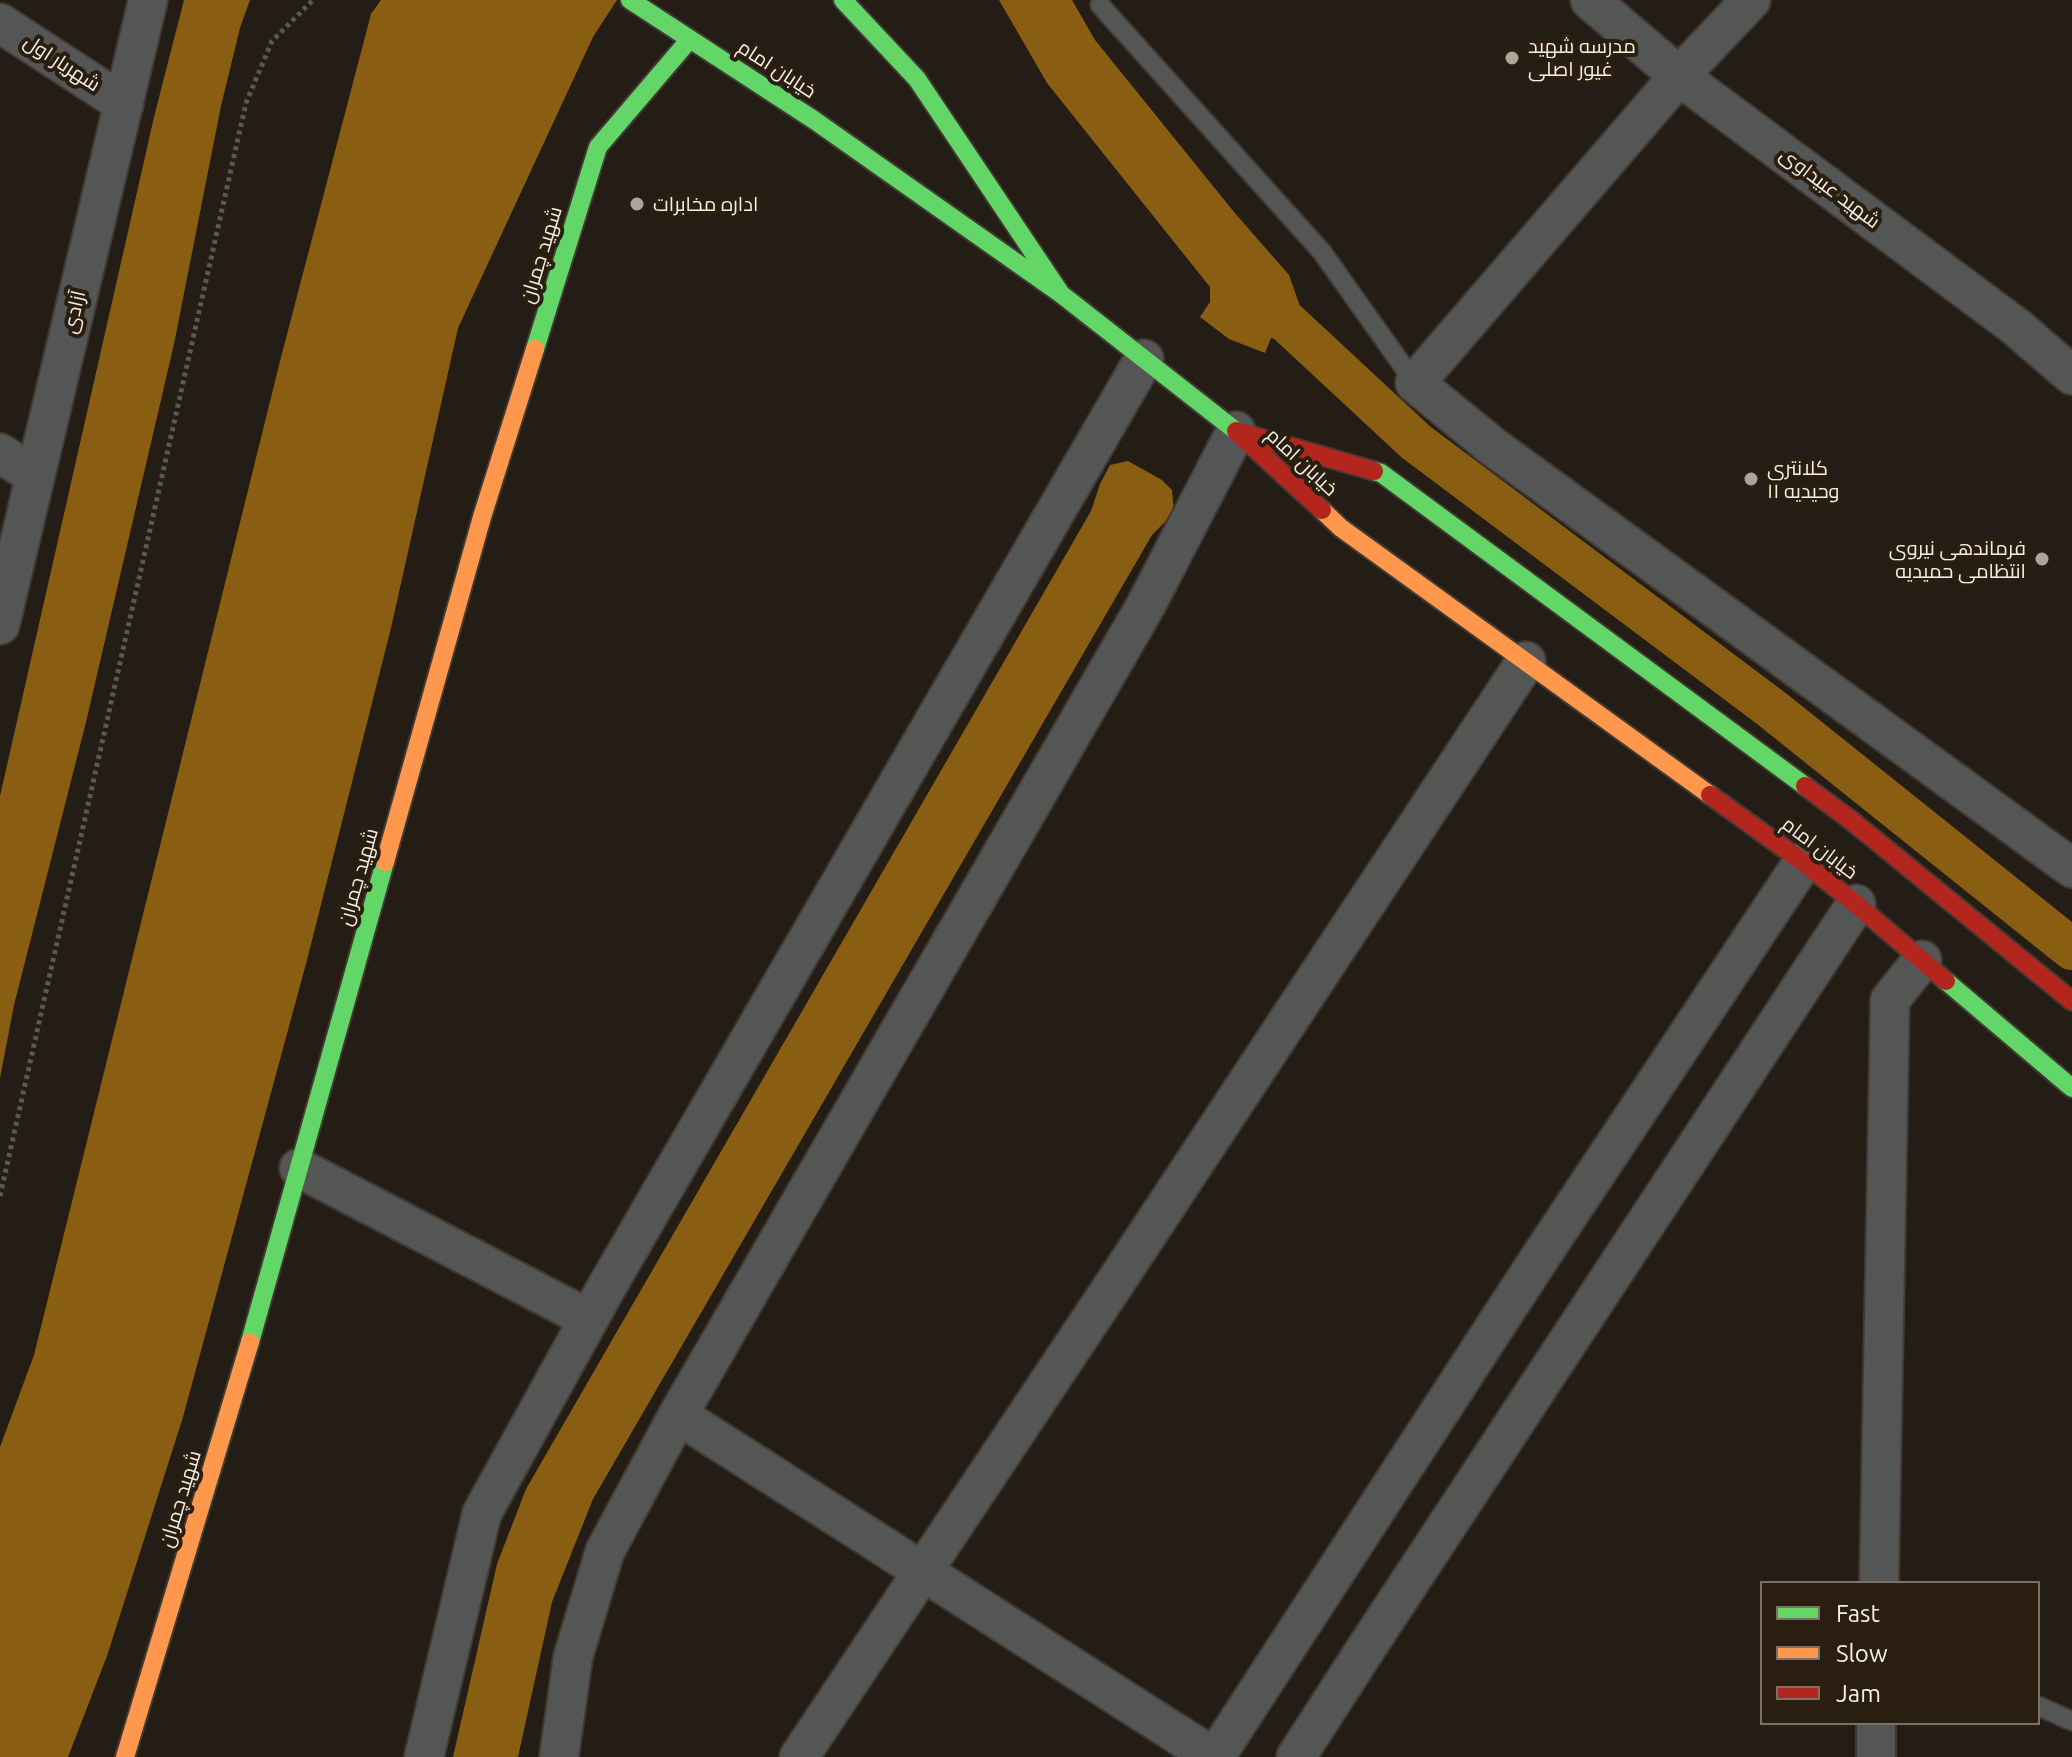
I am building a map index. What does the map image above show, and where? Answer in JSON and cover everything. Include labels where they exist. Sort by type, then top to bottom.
[{"type":"main road","points":[[843,0],[917,79],[1061,294]]},
{"type":"main road","name":"خیابان امام","points":[[634,2],[814,120],[1061,294],[1236,431],[1341,528],[1803,862],[2072,1088]]},
{"type":"main road","name":"شهید چمران","points":[[125,1757],[253,1332],[482,517],[598,147],[690,39]]},
{"type":"main road","name":"خیابان امام","points":[[1236,431],[1381,473],[1852,821],[2072,1001]]},
{"type":"street","name":"آزادی","points":[[0,625],[148,0]]},
{"type":"street","name":"شهید عبیداوی","points":[[1590,0],[1679,76],[2015,326],[2072,375]]},
{"type":"street","points":[[1751,0],[1679,76],[1415,383],[1492,446],[2072,868]]},
{"type":"street","name":"شهریار اول","points":[[0,23],[124,104]]},
{"type":"street","points":[[424,1757],[482,1513],[589,1319],[1144,359]]},
{"type":"street","points":[[559,1757],[573,1657],[605,1551],[678,1415],[1146,605],[1236,431]]},
{"type":"street","points":[[0,453],[35,476]]},
{"type":"street","points":[[799,1757],[1526,661]]},
{"type":"street","points":[[678,1415],[1214,1757],[1803,862]]},
{"type":"street","points":[[1296,1757],[1856,904]]},
{"type":"street","points":[[1879,1581],[1890,1000],[1922,960]]},
{"type":"street","points":[[299,1168],[589,1319]]},
{"type":"street","points":[[1876,1725],[1876,1757]]},
{"type":"lane","points":[[1100,5],[1322,252],[1415,383]]},
{"type":"lane","points":[[2040,1707],[2072,1721]]},
{"type":"path","points":[[0,1196],[246,103],[272,41],[313,0]]},
{"type":"shaded area","points":[[184,0],[250,0],[221,106],[174,344],[86,722],[14,1005],[0,1078],[0,796],[154,117]]},
{"type":"shaded area","points":[[381,0],[617,0],[593,37],[458,328],[391,628],[307,960],[183,1417],[107,1656],[68,1757],[0,1757],[0,1447],[34,1355],[280,361],[371,14]]},
{"type":"shaded area","points":[[999,0],[1072,0],[1095,40],[1289,275],[1308,329],[1295,344],[1271,338],[1265,353],[1229,339],[1200,317],[1210,302],[1210,287],[1047,83]]},
{"type":"shaded area","points":[[1128,461],[1162,480],[1172,490],[1174,513],[1152,535],[593,1499],[552,1602],[518,1757],[453,1757],[497,1564],[526,1489],[1091,511],[1110,465]]},
{"type":"waterway","points":[[1260,297],[1416,442],[1772,709],[2072,949]]},
{"type":"traffic: fast","points":[[630,0],[814,120],[1061,294],[917,79],[843,0]]},
{"type":"traffic: fast","points":[[535,349],[598,147],[690,39]]},
{"type":"traffic: fast","points":[[1061,294],[1236,431]]},
{"type":"traffic: fast","points":[[1374,471],[1381,473],[1805,786]]},
{"type":"traffic: fast","points":[[250,1342],[385,862]]},
{"type":"traffic: fast","points":[[1946,981],[2072,1088]]},
{"type":"traffic: slow","points":[[385,862],[482,517],[535,349]]},
{"type":"traffic: slow","points":[[1322,510],[1341,528],[1710,795]]},
{"type":"traffic: slow","points":[[125,1757],[250,1342]]},
{"type":"traffic: jam","points":[[1322,510],[1236,431],[1374,471]]},
{"type":"traffic: jam","points":[[1805,786],[2072,1001]]},
{"type":"traffic: jam","points":[[1710,795],[1803,862],[1946,981]]},
{"type":"place","name":"مدرسه شهید غیور اصلی","points":[[1512,58]]},
{"type":"place","name":"اداره مخابرات","points":[[637,204]]},
{"type":"place","name":"کلانتری ۱۱ وحیدیه","points":[[1751,479]]},
{"type":"place","name":"فرماندهی نیروی انتظامی حمیدیه","points":[[2042,559]]}]
